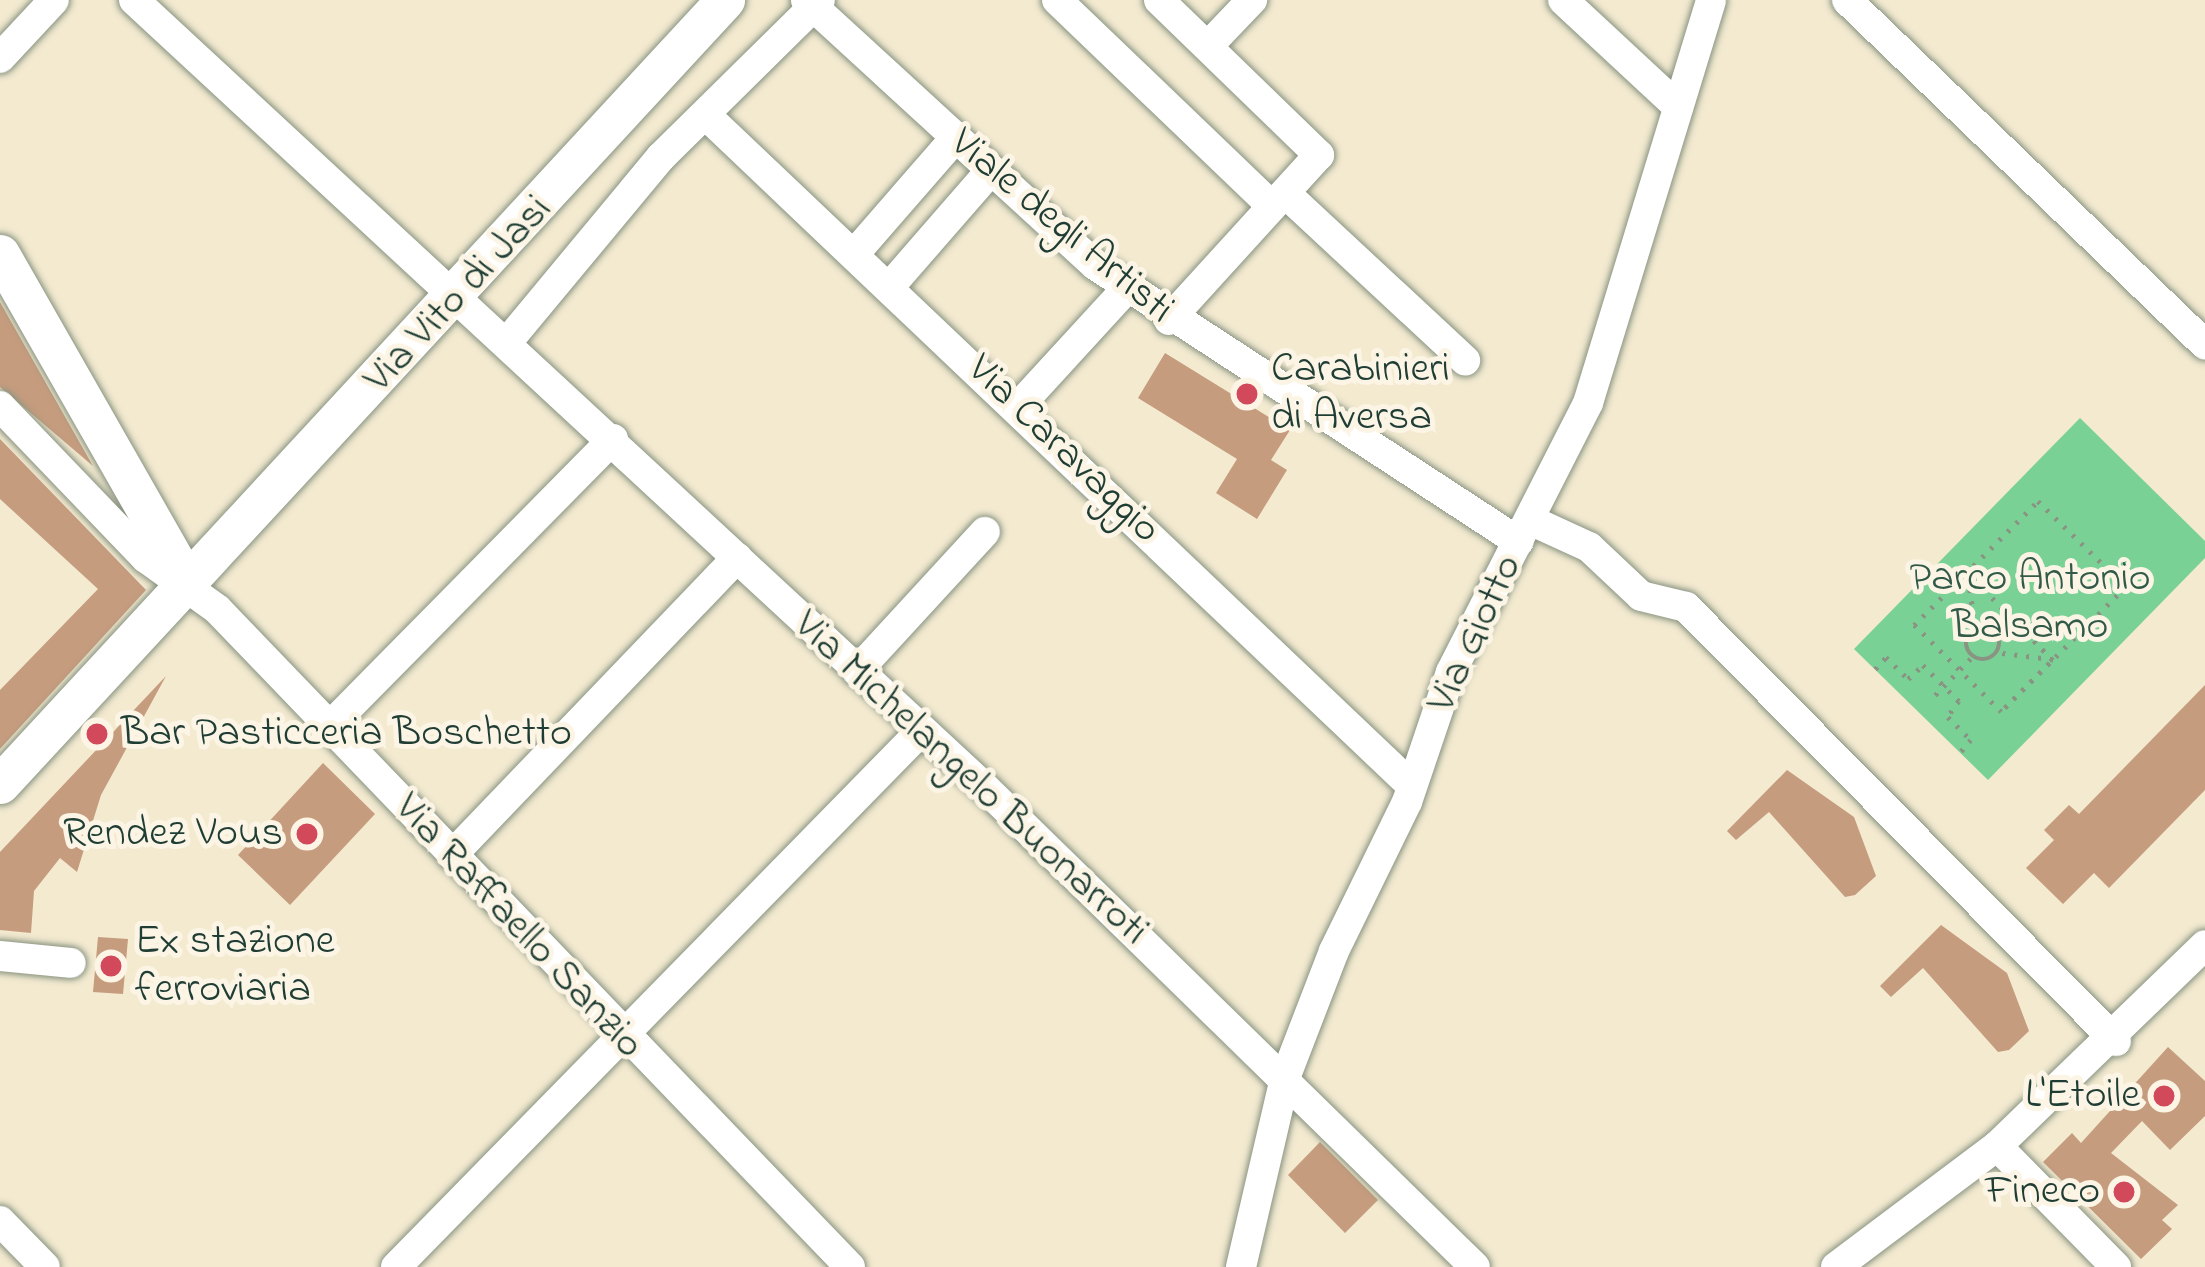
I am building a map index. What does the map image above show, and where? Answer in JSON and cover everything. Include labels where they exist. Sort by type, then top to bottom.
[{"type":"street","points":[[0,58],[54,0]]},
{"type":"street","name":"Via Michelangelo Buonarroti","points":[[134,0],[456,302],[509,340],[922,730],[1475,1267]]},
{"type":"street","name":"Via Vito di Jasi","points":[[0,784],[456,302],[725,0]]},
{"type":"street","points":[[1057,0],[1278,200],[1465,360]]},
{"type":"street","points":[[1159,0],[1319,155],[1168,320]]},
{"type":"street","points":[[1208,46],[1252,0]]},
{"type":"street","points":[[1563,0],[1678,107]]},
{"type":"street","name":"Via Giotto","points":[[1241,1267],[1285,1078],[1412,786],[1451,672],[1588,403],[1712,0]]},
{"type":"street","points":[[1847,0],[2205,344]]},
{"type":"street","points":[[509,340],[662,157],[710,119],[813,2]]},
{"type":"street","name":"Viale degli Artisti","points":[[813,2],[955,138],[1168,320],[1524,531],[1589,547],[1641,596],[1687,607],[2116,1041]]},
{"type":"street","name":"Via Caravaggio","points":[[710,119],[892,284],[1412,786]]},
{"type":"street","points":[[856,252],[955,138]]},
{"type":"street","points":[[892,284],[991,170]]},
{"type":"street","points":[[0,254],[188,584]]},
{"type":"street","points":[[1018,407],[1126,288]]},
{"type":"street","name":"Via Raffaello Sanzio","points":[[0,406],[92,500],[188,584],[623,1040],[850,1267]]},
{"type":"street","points":[[328,728],[613,439]]},
{"type":"street","points":[[92,500],[128,477]]},
{"type":"street","points":[[857,671],[985,532]]},
{"type":"street","points":[[452,856],[737,558]]},
{"type":"street","points":[[396,1267],[922,730]]},
{"type":"street","points":[[1836,1267],[1997,1146],[2116,1041],[2205,945]]},
{"type":"street","points":[[0,956],[71,963]]},
{"type":"street","points":[[1997,1146],[2116,1267]]},
{"type":"street","points":[[0,1221],[45,1267]]},
{"type":"path","points":[[2038,501],[2126,587],[2001,712],[1914,625],[1966,572],[2038,501]]},
{"type":"path","points":[[1934,695],[1972,657],[1975,628],[1966,572]]},
{"type":"path","points":[[1966,572],[2053,660]]},
{"type":"path","points":[[1975,628],[1996,632],[1998,653]]},
{"type":"path","points":[[1972,657],[1998,653],[2053,660]]},
{"type":"path","points":[[1874,669],[1886,657],[1907,680],[1923,664],[1960,701],[1948,717],[1972,740],[1960,753]]},
{"type":"green space","name":"Parco Antonio Balsamo","points":[[2080,418],[2205,541],[2205,558],[1988,780],[1854,649]]},
{"type":"building","points":[[0,302],[93,466],[0,387]]},
{"type":"building","points":[[1165,353],[1290,430],[1271,460],[1287,470],[1257,519],[1216,493],[1237,459],[1138,398]]},
{"type":"building","points":[[0,439],[146,590],[0,749],[0,690],[98,589],[0,499]]},
{"type":"building","points":[[166,676],[101,795],[77,872],[60,858],[34,891],[31,933],[0,930],[0,852]]},
{"type":"building","points":[[2205,685],[2205,790],[2109,888],[2094,873],[2063,904],[2026,868],[2054,840],[2044,830],[2069,805],[2079,814]]},
{"type":"building","name":"Rendez Vous","points":[[323,763],[375,814],[290,905],[238,855]]},
{"type":"building","points":[[1787,770],[1854,817],[1876,876],[1855,895],[1845,897],[1769,812],[1736,840],[1727,831]]},
{"type":"building","points":[[1941,925],[2007,973],[2029,1031],[2009,1050],[1998,1052],[1923,968],[1891,997],[1880,986]]},
{"type":"building","name":"Ex stazione ferroviaria","points":[[98,937],[128,939],[123,994],[93,992]]},
{"type":"building","points":[[2168,1047],[2205,1081],[2205,1116],[2170,1150],[2142,1121],[2111,1153],[2178,1205],[2162,1220],[2172,1229],[2141,1259],[2043,1162],[2072,1133],[2081,1143]]},
{"type":"building","points":[[1320,1142],[1378,1200],[1345,1233],[1288,1175]]},
{"type":"place","name":"Carabinieri di Aversa","points":[[1247,394]]},
{"type":"place","name":"Bar Pasticceria Boschetto","points":[[97,734]]},
{"type":"place","name":"Rendez Vous","points":[[307,834]]},
{"type":"place","name":"Ex stazione ferroviaria","points":[[111,966]]},
{"type":"place","name":"L'Etoile","points":[[2164,1096]]},
{"type":"place","name":"Fineco","points":[[2124,1192]]}]
